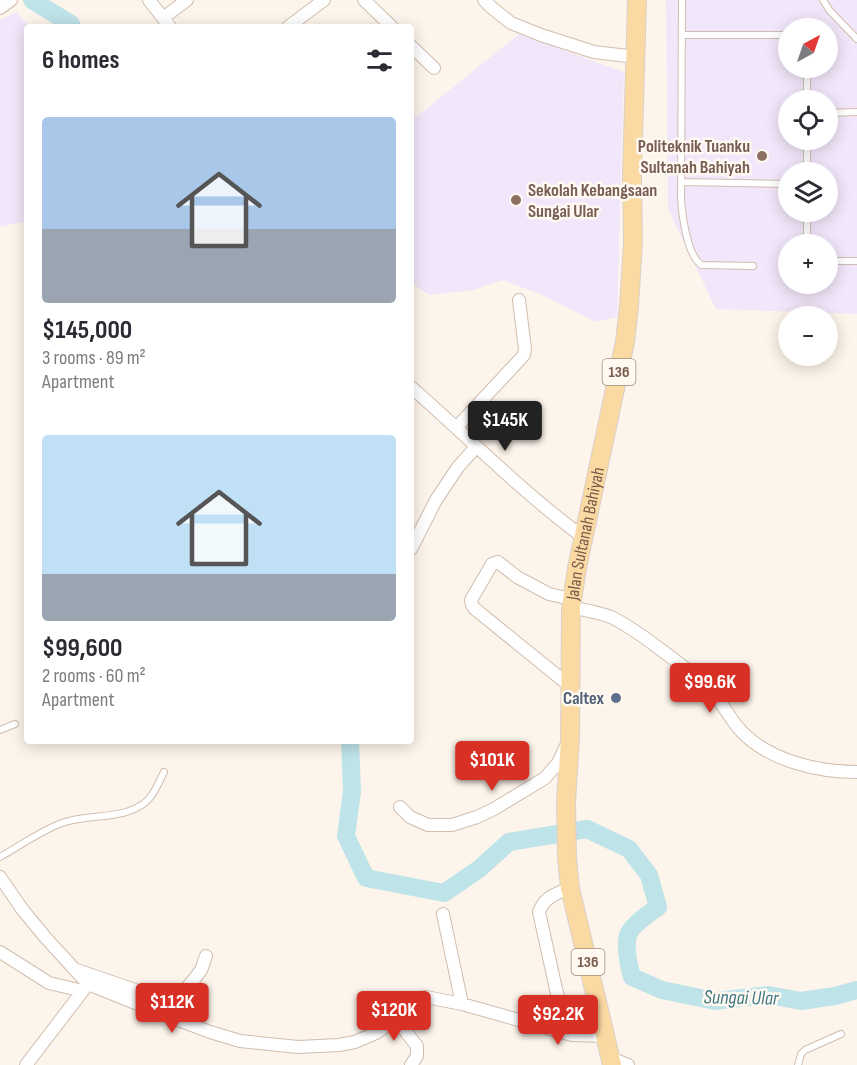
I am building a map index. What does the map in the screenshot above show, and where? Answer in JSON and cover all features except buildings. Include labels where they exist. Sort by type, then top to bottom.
[{"type":"main road","name":"Jalan Sultanah Bahiyah","points":[[611,1061],[570,888],[566,801],[570,740],[571,603],[625,342],[629,307],[633,242],[632,175],[637,0]]},
{"type":"street","points":[[0,8],[11,0]]},
{"type":"street","points":[[148,0],[167,23],[187,0]]},
{"type":"street","points":[[292,24],[324,0]]},
{"type":"street","points":[[364,0],[389,24]]},
{"type":"street","points":[[484,0],[511,23],[541,35],[594,52],[636,57]]},
{"type":"street","points":[[414,49],[434,68]]},
{"type":"street","points":[[457,427],[524,355],[519,300]]},
{"type":"street","points":[[414,391],[457,427],[476,447],[583,537]]},
{"type":"street","points":[[414,543],[436,500],[458,467],[476,447]]},
{"type":"street","points":[[570,686],[472,605],[471,600],[492,564],[498,562],[517,577],[549,594],[610,617],[636,631],[698,678],[712,691],[740,729],[765,749],[797,763],[818,768],[857,772]]},
{"type":"street","points":[[400,807],[410,817],[428,825],[452,825],[477,817],[545,778],[558,763],[570,740]]},
{"type":"street","points":[[0,877],[22,909],[76,970],[86,987]]},
{"type":"street","points":[[568,1034],[539,912],[548,898],[570,888]]},
{"type":"street","points":[[443,915],[462,1004]]},
{"type":"street","points":[[0,952],[49,983],[86,987],[240,1041],[298,1047],[355,1042],[376,1033],[416,999],[426,997],[462,1004],[568,1034],[605,1036]]},
{"type":"street","points":[[76,970],[170,1002],[176,999],[197,975],[206,956]]},
{"type":"street","points":[[26,1065],[86,987]]},
{"type":"street","points":[[395,1018],[417,1046],[417,1056],[411,1065]]},
{"type":"street","points":[[611,1061],[628,1065]]},
{"type":"lane","points":[[682,0],[681,198],[684,223],[697,262],[702,265],[753,266]]},
{"type":"lane","points":[[823,0],[857,39]]},
{"type":"lane","points":[[682,35],[778,34]]},
{"type":"lane","points":[[838,113],[857,112]]},
{"type":"lane","points":[[681,182],[778,184]]},
{"type":"lane","points":[[838,261],[857,261]]},
{"type":"lane","points":[[0,730],[15,724]]},
{"type":"lane","points":[[0,857],[63,823],[113,815],[134,809],[147,801],[164,772]]},
{"type":"lane","points":[[516,1019],[561,1006]]},
{"type":"lane","points":[[798,1065],[801,1054],[805,1050],[841,1034]]},
{"type":"shaded area","name":"Politeknik Tuanku Sultanah Bahiyah","points":[[666,0],[857,0],[857,314],[838,313],[838,306],[778,306],[778,311],[716,309],[668,209]]},
{"type":"shaded area","points":[[16,12],[27,24],[24,24],[24,222],[0,227],[0,20]]},
{"type":"shaded area","name":"Sekolah Kebangsaan Sungai Ular","points":[[519,34],[624,72],[617,317],[596,322],[540,294],[502,280],[474,290],[430,295],[414,285],[414,119]]},
{"type":"waterway","name":"Sungai Ular","points":[[32,0],[71,24]]},
{"type":"waterway","name":"Sungai Ular","points":[[350,744],[352,791],[346,836],[366,878],[444,893],[479,869],[509,842],[587,829],[629,849],[649,875],[658,907],[638,922],[629,933],[627,949],[632,977],[662,990],[715,1001],[769,995],[801,1001],[857,990]]},
{"type":"place","name":"Politeknik Tuanku Sultanah Bahiyah","points":[[762,156]]},
{"type":"place","name":"Sekolah Kebangsaan Sungai Ular","points":[[516,200]]},
{"type":"place","name":"Caltex","points":[[616,698]]}]
